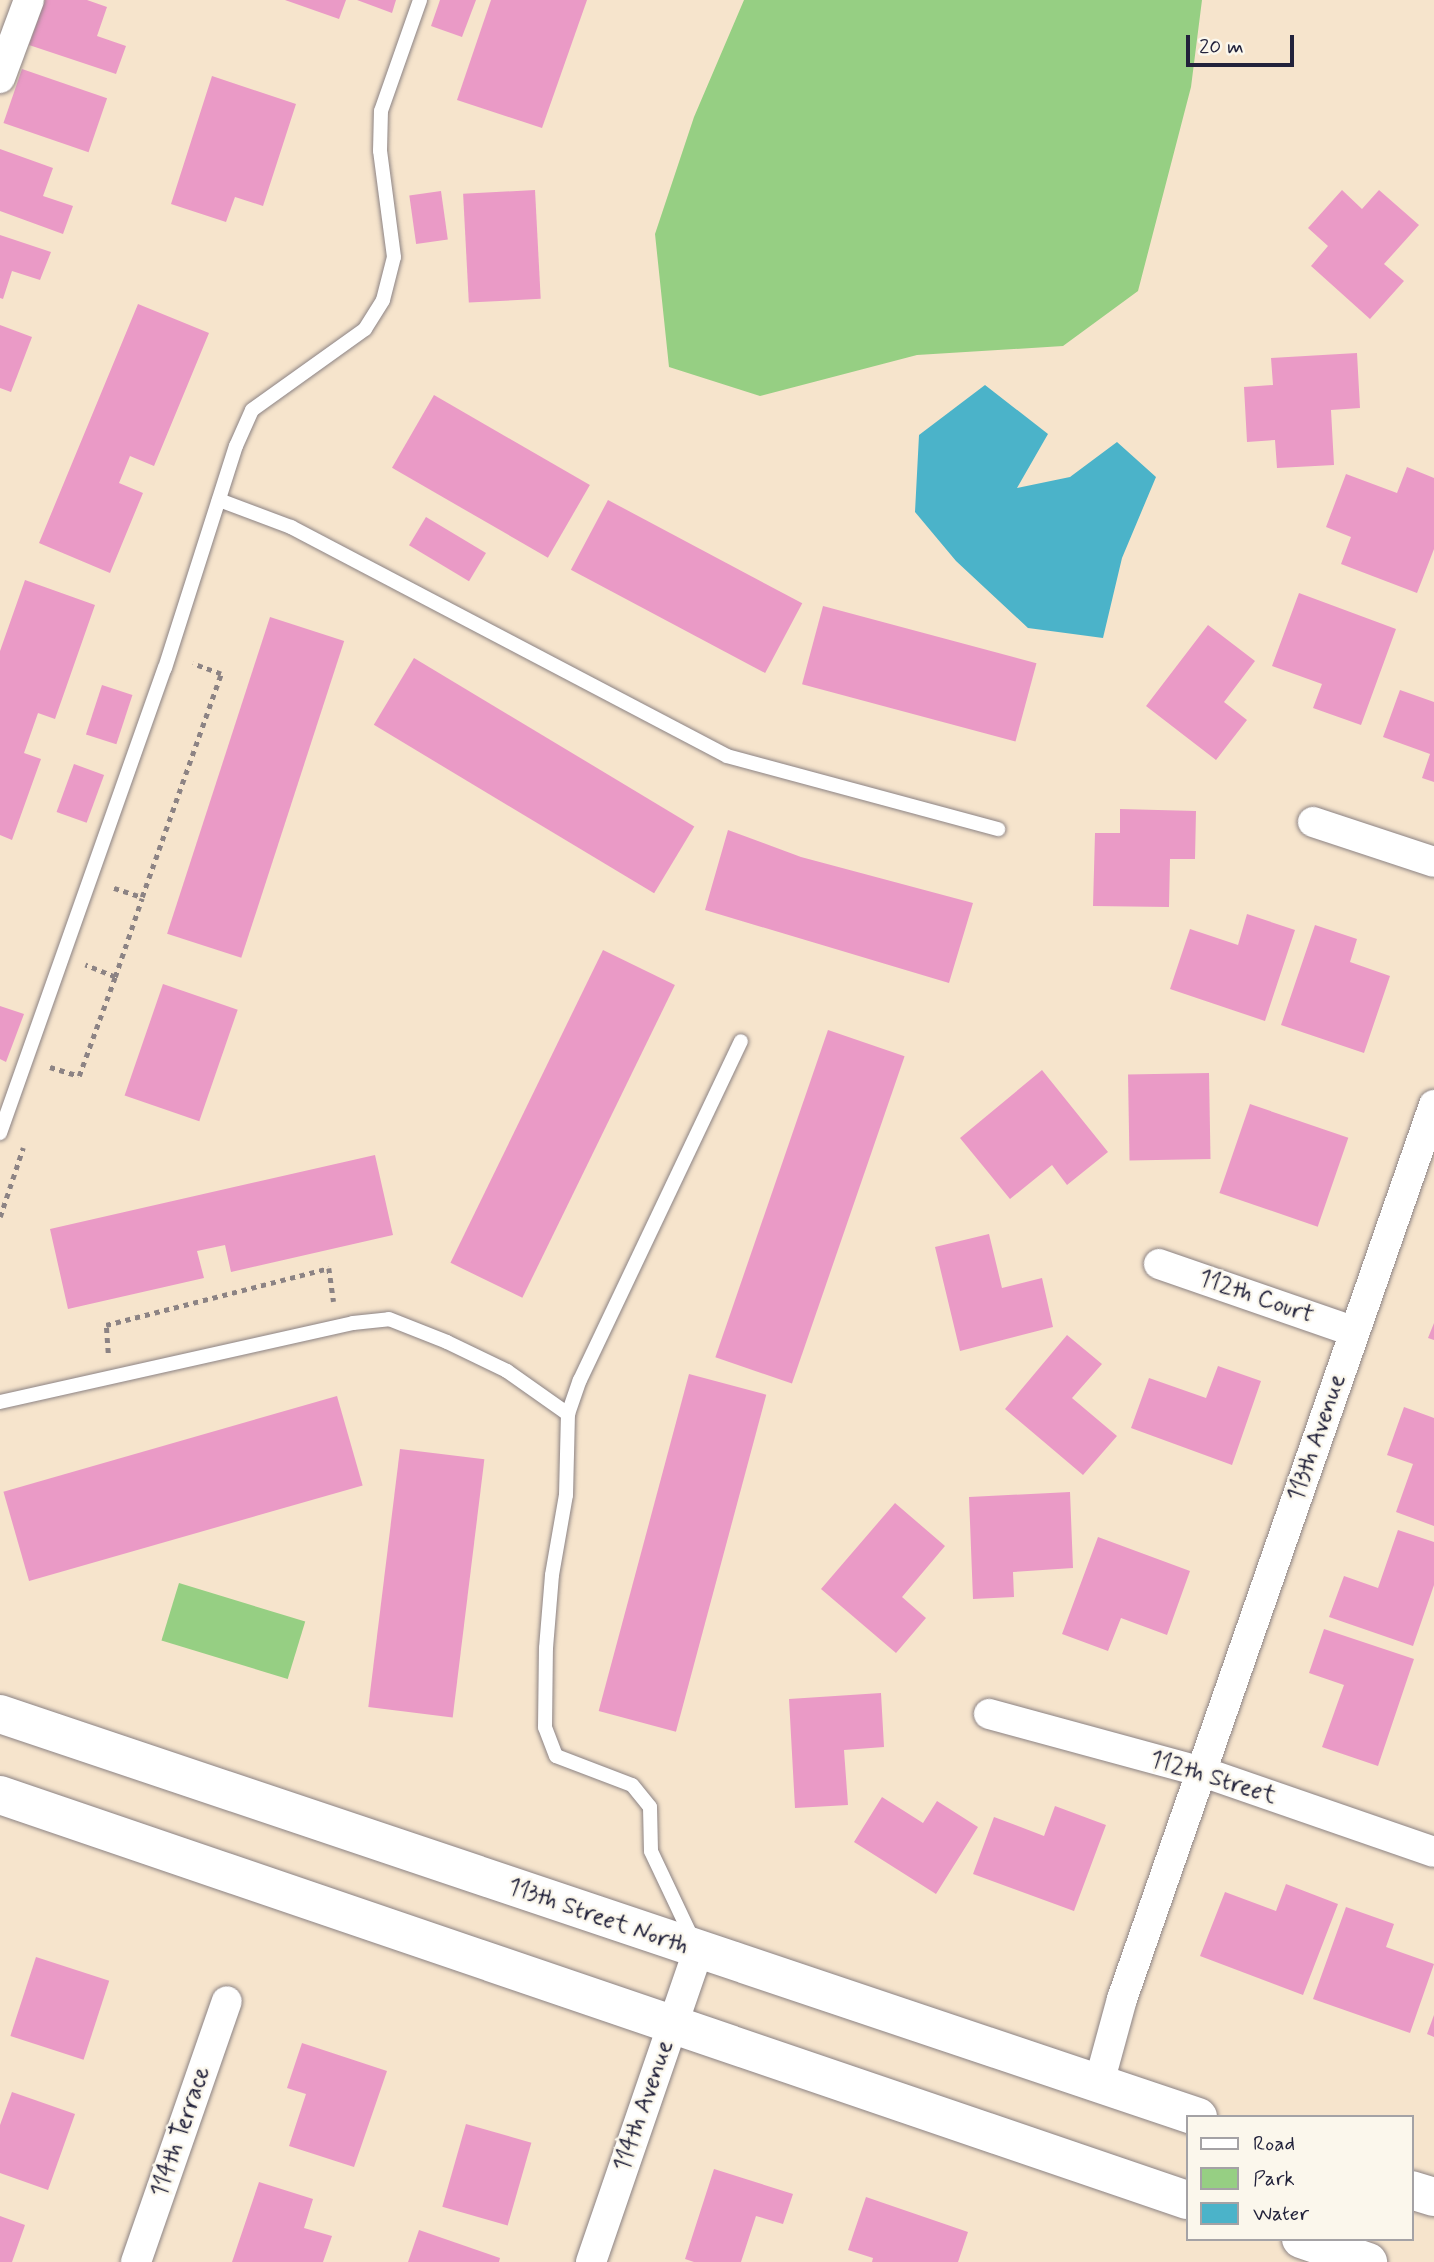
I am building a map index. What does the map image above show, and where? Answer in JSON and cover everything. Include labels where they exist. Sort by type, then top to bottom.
[{"type":"main road","name":"113th Street North","points":[[0,1714],[698,1951],[1192,2115]]},
{"type":"main road","points":[[0,1795],[1186,2200]]},
{"type":"main road","points":[[1413,2191],[1434,2197]]},
{"type":"main road","points":[[1307,2241],[1368,2262]]},
{"type":"street","points":[[0,78],[29,0]]},
{"type":"street","points":[[1313,822],[1434,862]]},
{"type":"street","name":"113th Avenue","points":[[1099,2083],[1122,1999],[1434,1105]]},
{"type":"street","name":"112th Court","points":[[1159,1264],[1353,1331]]},
{"type":"street","name":"112th Street","points":[[989,1714],[1202,1772],[1434,1852]]},
{"type":"street","name":"114th Avenue","points":[[591,2262],[698,1951]]},
{"type":"street","name":"114th Terrace","points":[[136,2262],[227,2001]]},
{"type":"lane","points":[[0,1133],[165,668],[219,500],[252,410],[365,329],[383,300],[394,257],[380,151],[381,111],[420,0]]},
{"type":"lane","points":[[219,500],[291,527],[727,756],[998,829]]},
{"type":"lane","points":[[698,1951],[651,1851],[650,1807],[632,1785],[556,1756],[545,1727],[547,1636],[552,1575],[566,1495],[568,1414],[580,1380],[741,1041]]},
{"type":"lane","points":[[0,1402],[338,1326],[389,1319],[447,1342],[507,1371],[568,1414]]},
{"type":"path","points":[[46,1078],[50,1066],[79,1076],[221,674],[188,662],[191,652]]},
{"type":"path","points":[[107,900],[111,887],[142,897]]},
{"type":"path","points":[[89,951],[85,964],[115,976]]},
{"type":"path","points":[[0,1217],[25,1141]]},
{"type":"path","points":[[108,1357],[104,1330],[106,1325],[329,1268],[338,1326]]},
{"type":"green space","points":[[744,0],[1202,0],[1191,87],[1138,291],[1063,346],[917,355],[760,396],[669,367],[655,234],[694,117]]},
{"type":"green space","points":[[179,1583],[305,1622],[288,1679],[161,1640]]},
{"type":"water","points":[[985,385],[1048,434],[1017,488],[1070,477],[1117,442],[1156,477],[1122,558],[1103,638],[1028,628],[956,561],[915,512],[919,435]]},
{"type":"building","points":[[45,0],[87,0],[107,7],[97,36],[126,46],[116,74],[29,45]]},
{"type":"building","points":[[285,0],[346,0],[339,19]]},
{"type":"building","points":[[357,0],[396,0],[392,13]]},
{"type":"building","points":[[440,0],[476,0],[462,37],[431,26]]},
{"type":"building","points":[[491,0],[587,0],[542,128],[457,100]]},
{"type":"building","points":[[22,69],[107,98],[89,152],[3,123]]},
{"type":"building","points":[[212,76],[296,104],[263,206],[235,197],[226,222],[171,204]]},
{"type":"building","points":[[0,149],[53,168],[43,196],[73,206],[63,234],[0,211]]},
{"type":"building","points":[[535,190],[541,299],[469,303],[463,194]]},
{"type":"building","points":[[1342,190],[1362,209],[1379,190],[1419,225],[1384,264],[1404,281],[1370,319],[1311,266],[1328,246],[1308,228]]},
{"type":"building","points":[[441,191],[448,240],[416,244],[409,195]]},
{"type":"building","points":[[0,235],[51,252],[40,280],[12,271],[3,299],[0,298]]},
{"type":"building","points":[[138,304],[209,333],[154,466],[130,456],[119,483],[143,493],[110,573],[39,543]]},
{"type":"building","points":[[0,325],[32,337],[11,392],[0,388]]},
{"type":"building","points":[[1357,353],[1360,408],[1331,410],[1334,465],[1277,468],[1275,440],[1247,442],[1244,387],[1273,385],[1271,358]]},
{"type":"building","points":[[434,395],[590,485],[548,558],[392,468]]},
{"type":"building","points":[[1407,467],[1434,478],[1434,549],[1417,593],[1341,564],[1351,537],[1326,527],[1346,474],[1397,493]]},
{"type":"building","points":[[608,500],[802,603],[765,673],[571,570]]},
{"type":"building","points":[[426,517],[486,553],[469,581],[409,545]]},
{"type":"building","points":[[25,580],[95,605],[55,719],[38,713],[24,753],[41,759],[12,840],[0,835],[0,651]]},
{"type":"building","points":[[1299,593],[1396,629],[1361,725],[1313,708],[1322,684],[1272,666]]},
{"type":"building","points":[[823,606],[1036,663],[1016,741],[802,684]]},
{"type":"building","points":[[270,617],[344,641],[241,958],[167,934]]},
{"type":"building","points":[[1208,625],[1255,661],[1224,702],[1247,720],[1216,760],[1146,706]]},
{"type":"building","points":[[414,658],[694,826],[654,893],[374,725]]},
{"type":"building","points":[[102,685],[132,695],[116,744],[86,734]]},
{"type":"building","points":[[1400,690],[1434,702],[1434,782],[1422,778],[1430,754],[1383,737]]},
{"type":"building","points":[[74,764],[104,775],[87,823],[57,812]]},
{"type":"building","points":[[1120,809],[1196,811],[1195,859],[1170,859],[1169,907],[1093,906],[1095,833],[1120,833]]},
{"type":"building","points":[[728,830],[801,857],[973,903],[949,983],[705,910]]},
{"type":"building","points":[[1247,914],[1295,930],[1265,1021],[1170,989],[1190,929],[1238,945]]},
{"type":"building","points":[[1315,925],[1357,939],[1350,962],[1390,976],[1364,1053],[1281,1025]]},
{"type":"building","points":[[603,950],[675,985],[522,1298],[450,1263]]},
{"type":"building","points":[[163,984],[238,1010],[199,1121],[125,1096]]},
{"type":"building","points":[[0,1006],[24,1014],[6,1062],[0,1059]]},
{"type":"building","points":[[828,1030],[905,1056],[792,1384],[715,1357]]},
{"type":"building","points":[[1042,1070],[1108,1152],[1067,1185],[1052,1165],[1010,1199],[960,1138]]},
{"type":"building","points":[[1209,1073],[1211,1159],[1130,1160],[1128,1074]]},
{"type":"building","points":[[1250,1104],[1348,1138],[1318,1227],[1219,1193]]},
{"type":"building","points":[[375,1155],[393,1235],[231,1272],[225,1245],[197,1251],[204,1278],[68,1309],[50,1229]]},
{"type":"building","points":[[989,1234],[1002,1288],[1042,1278],[1053,1327],[960,1351],[935,1247]]},
{"type":"building","points":[[1434,1323],[1434,1340],[1428,1338]]},
{"type":"building","points":[[1067,1335],[1102,1364],[1072,1398],[1117,1436],[1083,1475],[1005,1409]]},
{"type":"building","points":[[1218,1366],[1261,1381],[1232,1465],[1131,1428],[1149,1378],[1206,1398]]},
{"type":"building","points":[[689,1374],[766,1395],[676,1732],[599,1711]]},
{"type":"building","points":[[337,1396],[363,1485],[29,1581],[3,1492]]},
{"type":"building","points":[[1404,1407],[1434,1418],[1434,1526],[1396,1512],[1413,1464],[1387,1455]]},
{"type":"building","points":[[400,1449],[484,1459],[453,1717],[368,1707]]},
{"type":"building","points":[[1070,1492],[1073,1568],[1013,1572],[1014,1597],[973,1599],[969,1497]]},
{"type":"building","points":[[895,1503],[945,1546],[902,1597],[926,1618],[896,1653],[821,1589]]},
{"type":"building","points":[[1398,1530],[1434,1542],[1434,1585],[1413,1646],[1329,1617],[1344,1576],[1378,1588]]},
{"type":"building","points":[[1098,1537],[1190,1571],[1167,1635],[1121,1618],[1108,1651],[1062,1634]]},
{"type":"building","points":[[1324,1629],[1414,1659],[1378,1766],[1322,1747],[1344,1685],[1309,1673]]},
{"type":"building","points":[[881,1693],[884,1747],[844,1750],[848,1805],[795,1808],[789,1699]]},
{"type":"building","points":[[882,1797],[923,1823],[937,1801],[978,1827],[936,1894],[854,1842]]},
{"type":"building","points":[[1055,1806],[1106,1825],[1074,1911],[973,1874],[994,1817],[1044,1836]]},
{"type":"building","points":[[1286,1884],[1338,1904],[1303,1995],[1200,1956],[1225,1892],[1276,1911]]},
{"type":"building","points":[[1346,1907],[1394,1924],[1386,1947],[1434,1964],[1410,2033],[1313,1999]]},
{"type":"building","points":[[36,1957],[109,1981],[84,2060],[10,2036]]},
{"type":"building","points":[[1434,2015],[1434,2037],[1427,2034]]},
{"type":"building","points":[[302,2043],[387,2071],[354,2167],[289,2146],[306,2094],[287,2088]]},
{"type":"building","points":[[12,2092],[75,2114],[48,2190],[0,2173],[0,2125]]},
{"type":"building","points":[[466,2124],[531,2143],[508,2225],[442,2207]]},
{"type":"building","points":[[714,2169],[793,2194],[783,2224],[756,2216],[741,2262],[694,2262],[685,2259]]},
{"type":"building","points":[[259,2182],[313,2199],[304,2228],[332,2236],[323,2262],[232,2262]]},
{"type":"building","points":[[866,2197],[968,2232],[958,2262],[872,2262],[873,2258],[848,2250]]},
{"type":"building","points":[[0,2216],[25,2225],[12,2262],[0,2262]]},
{"type":"building","points":[[419,2230],[500,2258],[499,2262],[408,2262]]}]
